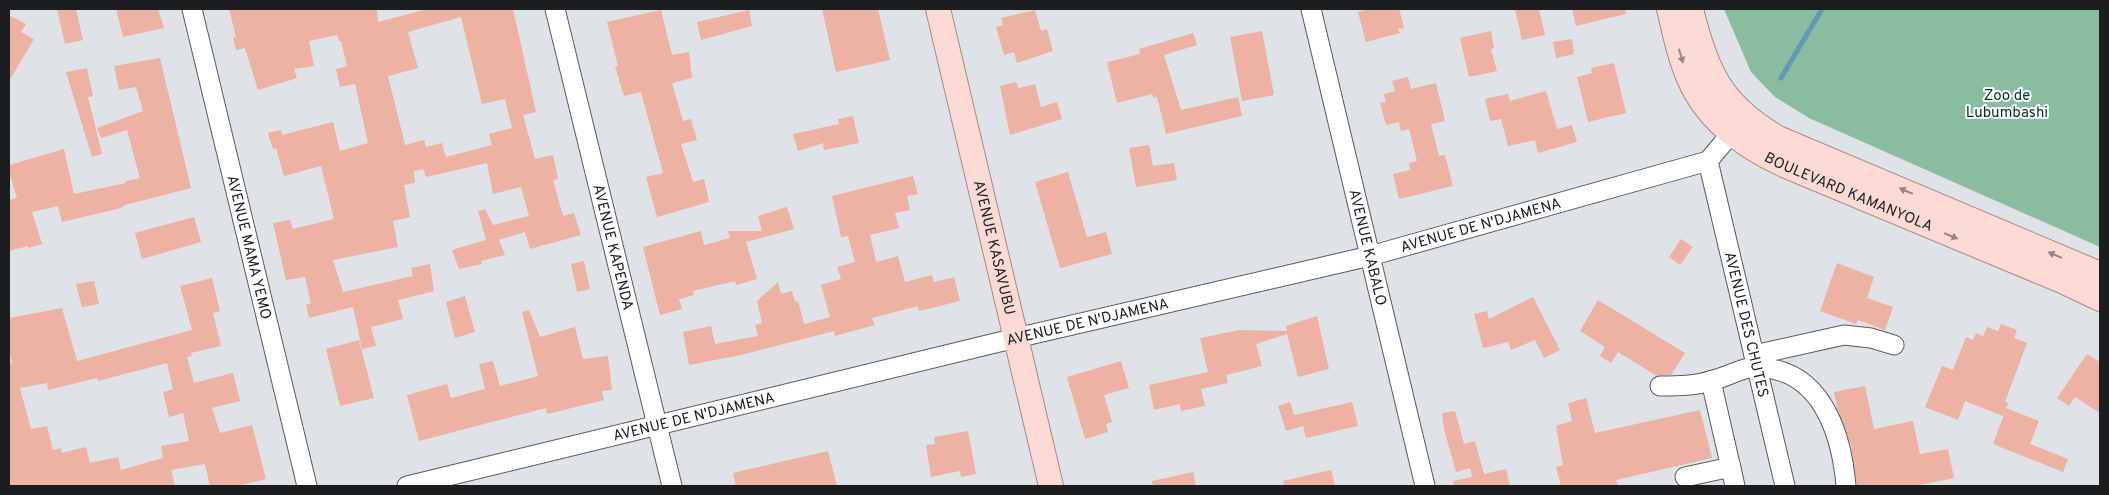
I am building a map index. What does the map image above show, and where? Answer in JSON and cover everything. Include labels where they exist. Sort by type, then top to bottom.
[{"type":"main road","name":"AVENUE KASAVUBU","points":[[938,9],[1051,486]]},
{"type":"main road","name":"BOULEVARD KAMANYOLA","points":[[1669,9],[1681,55],[1694,88],[1709,111],[1738,125],[1778,138],[2100,274]]},
{"type":"main road","name":"BOULEVARD KAMANYOLA","points":[[1691,9],[1696,33],[1716,83],[1725,96],[1738,125],[1768,158],[2062,281],[2100,299]]},
{"type":"street","name":"AVENUE MAMA YEMO","points":[[192,9],[307,486]]},
{"type":"street","name":"AVENUE KAPENDA","points":[[555,9],[672,486]]},
{"type":"street","name":"AVENUE KABALO","points":[[1311,9],[1425,486]]},
{"type":"street","points":[[1708,161],[1738,125]]},
{"type":"street","name":"AVENUE DE N'DJAMENA","points":[[407,486],[1016,338],[1370,256],[1708,161]]},
{"type":"street","name":"AVENUE DES CHUTES","points":[[1708,161],[1785,486]]},
{"type":"street","points":[[1660,386],[1684,386],[1711,381],[1755,361],[1844,335],[1871,338],[1894,345]]},
{"type":"street","points":[[1755,361],[1802,381],[1816,396],[1830,417],[1844,464],[1846,486]]},
{"type":"street","points":[[1711,381],[1735,486]]},
{"type":"street","points":[[1685,477],[1731,466]]},
{"type":"green space","name":"Zoo de Lubumbashi","points":[[1724,9],[2100,9],[2100,247],[1809,118],[1775,97],[1751,72]]},
{"type":"building","points":[[57,9],[76,9],[83,40],[65,44]]},
{"type":"building","points":[[116,9],[158,9],[164,28],[123,37]]},
{"type":"building","points":[[229,9],[377,9],[378,22],[428,9],[513,9],[536,112],[523,115],[535,159],[553,155],[558,179],[553,180],[563,216],[574,213],[581,235],[530,249],[525,232],[499,240],[505,255],[481,261],[482,264],[459,269],[452,250],[486,240],[478,211],[485,209],[493,225],[529,216],[521,187],[493,194],[487,163],[426,177],[423,169],[414,171],[415,183],[404,185],[410,217],[393,221],[398,247],[333,260],[343,292],[413,276],[411,268],[430,264],[434,291],[398,300],[403,319],[371,327],[376,346],[362,349],[353,307],[309,318],[306,305],[311,303],[305,277],[286,280],[273,223],[290,220],[293,229],[334,219],[321,166],[284,176],[276,148],[273,149],[268,133],[281,130],[282,135],[333,122],[340,151],[368,143],[355,84],[340,87],[336,69],[347,66],[341,41],[339,41],[337,35],[309,41],[314,66],[294,69],[297,78],[258,90],[245,48],[236,50],[233,38],[236,37]],"holes":[[[461,17],[482,104],[505,99],[512,128],[489,134],[492,145],[446,157],[442,143],[426,147],[424,140],[405,145],[388,76],[418,68],[408,32]]]},
{"type":"building","points":[[822,9],[878,9],[890,60],[836,72]]},
{"type":"building","points":[[1369,9],[1399,9],[1404,28],[1398,29],[1400,33],[1366,42],[1358,12]]},
{"type":"building","points":[[1515,9],[1539,9],[1545,35],[1522,40]]},
{"type":"building","points":[[1572,9],[1625,9],[1626,14],[1576,26]]},
{"type":"building","points":[[661,10],[672,55],[689,52],[692,78],[672,83],[683,121],[691,119],[697,140],[681,144],[693,182],[704,179],[709,202],[657,217],[646,177],[663,173],[641,92],[624,96],[615,66],[618,66],[607,22]]},
{"type":"building","points":[[749,10],[752,26],[701,40],[697,22]]},
{"type":"building","points":[[1035,10],[1041,31],[1047,29],[1053,51],[1017,63],[1014,52],[1004,55],[996,27],[1003,25],[1001,18]]},
{"type":"building","points":[[9,15],[26,24],[21,32],[34,39],[9,81]]},
{"type":"building","points":[[1262,31],[1274,95],[1242,101],[1230,37]]},
{"type":"building","points":[[1491,31],[1494,48],[1491,49],[1497,71],[1469,77],[1460,38]]},
{"type":"building","points":[[1193,33],[1197,45],[1164,55],[1181,110],[1238,97],[1242,116],[1166,134],[1157,97],[1154,98],[1152,94],[1117,103],[1107,62],[1140,54],[1139,49]]},
{"type":"building","points":[[1572,39],[1574,54],[1556,58],[1553,42]]},
{"type":"building","points":[[160,58],[191,188],[62,222],[58,206],[32,212],[42,244],[9,251],[9,200],[17,198],[9,172],[9,165],[64,149],[74,194],[126,183],[126,181],[140,178],[127,130],[101,138],[97,128],[143,111],[136,87],[119,90],[114,66]]},
{"type":"building","points":[[1614,63],[1626,113],[1588,122],[1577,77],[1592,73],[1591,68]]},
{"type":"building","points":[[87,68],[93,96],[88,97],[102,154],[92,157],[66,72]]},
{"type":"building","points":[[1408,77],[1411,89],[1436,83],[1445,121],[1431,124],[1439,156],[1445,155],[1453,186],[1399,199],[1393,174],[1410,170],[1409,163],[1417,161],[1409,129],[1401,131],[1399,122],[1386,125],[1380,103],[1386,102],[1384,94],[1395,91],[1392,81]]},
{"type":"building","points":[[1016,82],[1019,88],[1035,84],[1041,107],[1057,102],[1062,119],[1010,135],[1000,86]]},
{"type":"building","points":[[1546,91],[1557,129],[1572,125],[1577,142],[1538,153],[1535,140],[1508,146],[1501,119],[1490,121],[1485,99],[1508,94],[1510,101]]},
{"type":"building","points":[[853,116],[859,143],[824,150],[823,143],[798,151],[793,134],[839,124],[838,119]]},
{"type":"building","points":[[1149,145],[1153,166],[1174,163],[1177,180],[1136,187],[1129,148]]},
{"type":"building","points":[[1068,172],[1087,237],[1106,232],[1112,254],[1060,268],[1035,182]]},
{"type":"building","points":[[913,176],[918,194],[907,196],[910,210],[895,213],[899,228],[870,235],[876,262],[898,256],[905,282],[932,275],[934,282],[954,277],[960,301],[919,311],[918,306],[872,318],[875,325],[835,336],[834,331],[741,355],[689,365],[683,332],[711,326],[715,344],[758,336],[755,325],[762,323],[757,301],[778,282],[781,294],[792,291],[795,302],[798,301],[804,324],[830,317],[821,285],[841,279],[837,267],[855,262],[848,236],[841,237],[832,196]]},
{"type":"building","points":[[787,207],[794,229],[746,242],[757,279],[736,285],[735,281],[693,291],[694,295],[679,299],[682,309],[660,315],[643,247],[701,231],[704,245],[730,238],[728,231],[762,231],[758,216]]},
{"type":"building","points":[[194,217],[201,242],[142,259],[135,233]]},
{"type":"building","points":[[1681,239],[1693,247],[1680,265],[1669,257]]},
{"type":"building","points":[[584,261],[590,289],[577,292],[571,264]]},
{"type":"building","points":[[1837,263],[1874,277],[1867,298],[1893,307],[1885,330],[1858,320],[1856,324],[1820,311]]},
{"type":"building","points":[[212,278],[220,311],[213,313],[221,346],[191,353],[192,356],[187,357],[194,383],[233,373],[240,401],[212,408],[220,433],[252,425],[266,479],[237,486],[210,486],[205,464],[171,470],[175,486],[9,486],[9,364],[12,363],[9,348],[9,318],[62,308],[77,361],[192,330],[180,286]],"holes":[[[167,363],[173,389],[163,392],[169,417],[183,413],[189,441],[161,446],[163,458],[121,470],[118,457],[90,463],[86,447],[62,453],[61,448],[53,450],[47,426],[31,429],[20,388],[47,383],[48,390],[97,378],[98,381]]]},
{"type":"building","points":[[94,281],[99,304],[82,307],[76,284]]},
{"type":"building","points":[[465,296],[475,332],[455,338],[446,302]]},
{"type":"building","points":[[1533,297],[1560,350],[1544,358],[1535,340],[1511,350],[1508,342],[1483,348],[1474,314],[1487,311],[1489,319]]},
{"type":"building","points":[[1598,300],[1685,353],[1671,375],[1657,376],[1618,352],[1611,363],[1600,356],[1605,347],[1580,331]]},
{"type":"building","points":[[529,310],[540,337],[575,327],[583,359],[608,356],[612,390],[602,391],[604,400],[547,414],[546,408],[419,441],[407,395],[447,384],[451,398],[485,389],[479,364],[493,361],[500,386],[538,376],[522,312]]},
{"type":"building","points":[[1317,316],[1329,369],[1298,377],[1287,334],[1256,344],[1262,366],[1226,375],[1228,383],[1201,389],[1205,406],[1181,411],[1180,404],[1154,410],[1149,385],[1208,372],[1200,338],[1240,330],[1287,331],[1286,326]]},
{"type":"building","points":[[2001,324],[2017,330],[2014,338],[2027,343],[2005,402],[2009,403],[2006,408],[2039,421],[2030,444],[2068,459],[2063,472],[1993,444],[2006,409],[2003,416],[1965,401],[1958,420],[1925,407],[1942,366],[1953,370],[1966,337],[1973,340],[1976,333],[1983,336],[1987,327],[1998,331]]},
{"type":"building","points":[[359,340],[374,398],[340,406],[326,349]]},
{"type":"building","points":[[2087,354],[2100,362],[2100,413],[2075,397],[2069,406],[2057,398]]},
{"type":"building","points":[[1121,361],[1129,388],[1104,395],[1112,422],[1106,424],[1108,432],[1085,439],[1067,377]]},
{"type":"building","points":[[1865,386],[1874,429],[1913,421],[1920,454],[1948,449],[1954,478],[1915,486],[1857,486],[1851,446],[1837,408],[1834,392]]},
{"type":"building","points":[[1586,398],[1595,433],[1700,410],[1712,458],[1616,480],[1618,486],[1561,486],[1556,467],[1563,465],[1556,426],[1572,421],[1568,403]]},
{"type":"building","points":[[1290,402],[1294,415],[1352,402],[1358,426],[1306,438],[1303,426],[1286,431],[1278,406]]},
{"type":"building","points":[[1455,411],[1464,444],[1475,441],[1484,474],[1506,469],[1510,486],[1454,486],[1453,481],[1472,477],[1470,468],[1456,472],[1444,429],[1442,413]]},
{"type":"building","points":[[968,431],[976,474],[961,477],[960,471],[931,477],[926,445],[935,444],[934,437]]},
{"type":"building","points":[[828,451],[837,486],[736,486],[733,473]]},
{"type":"building","points":[[1331,470],[1335,486],[1284,486],[1283,481]]},
{"type":"building","points":[[1193,472],[1196,486],[1153,486],[1152,481]]},
{"type":"waterway","points":[[1781,78],[1822,9]]}]
